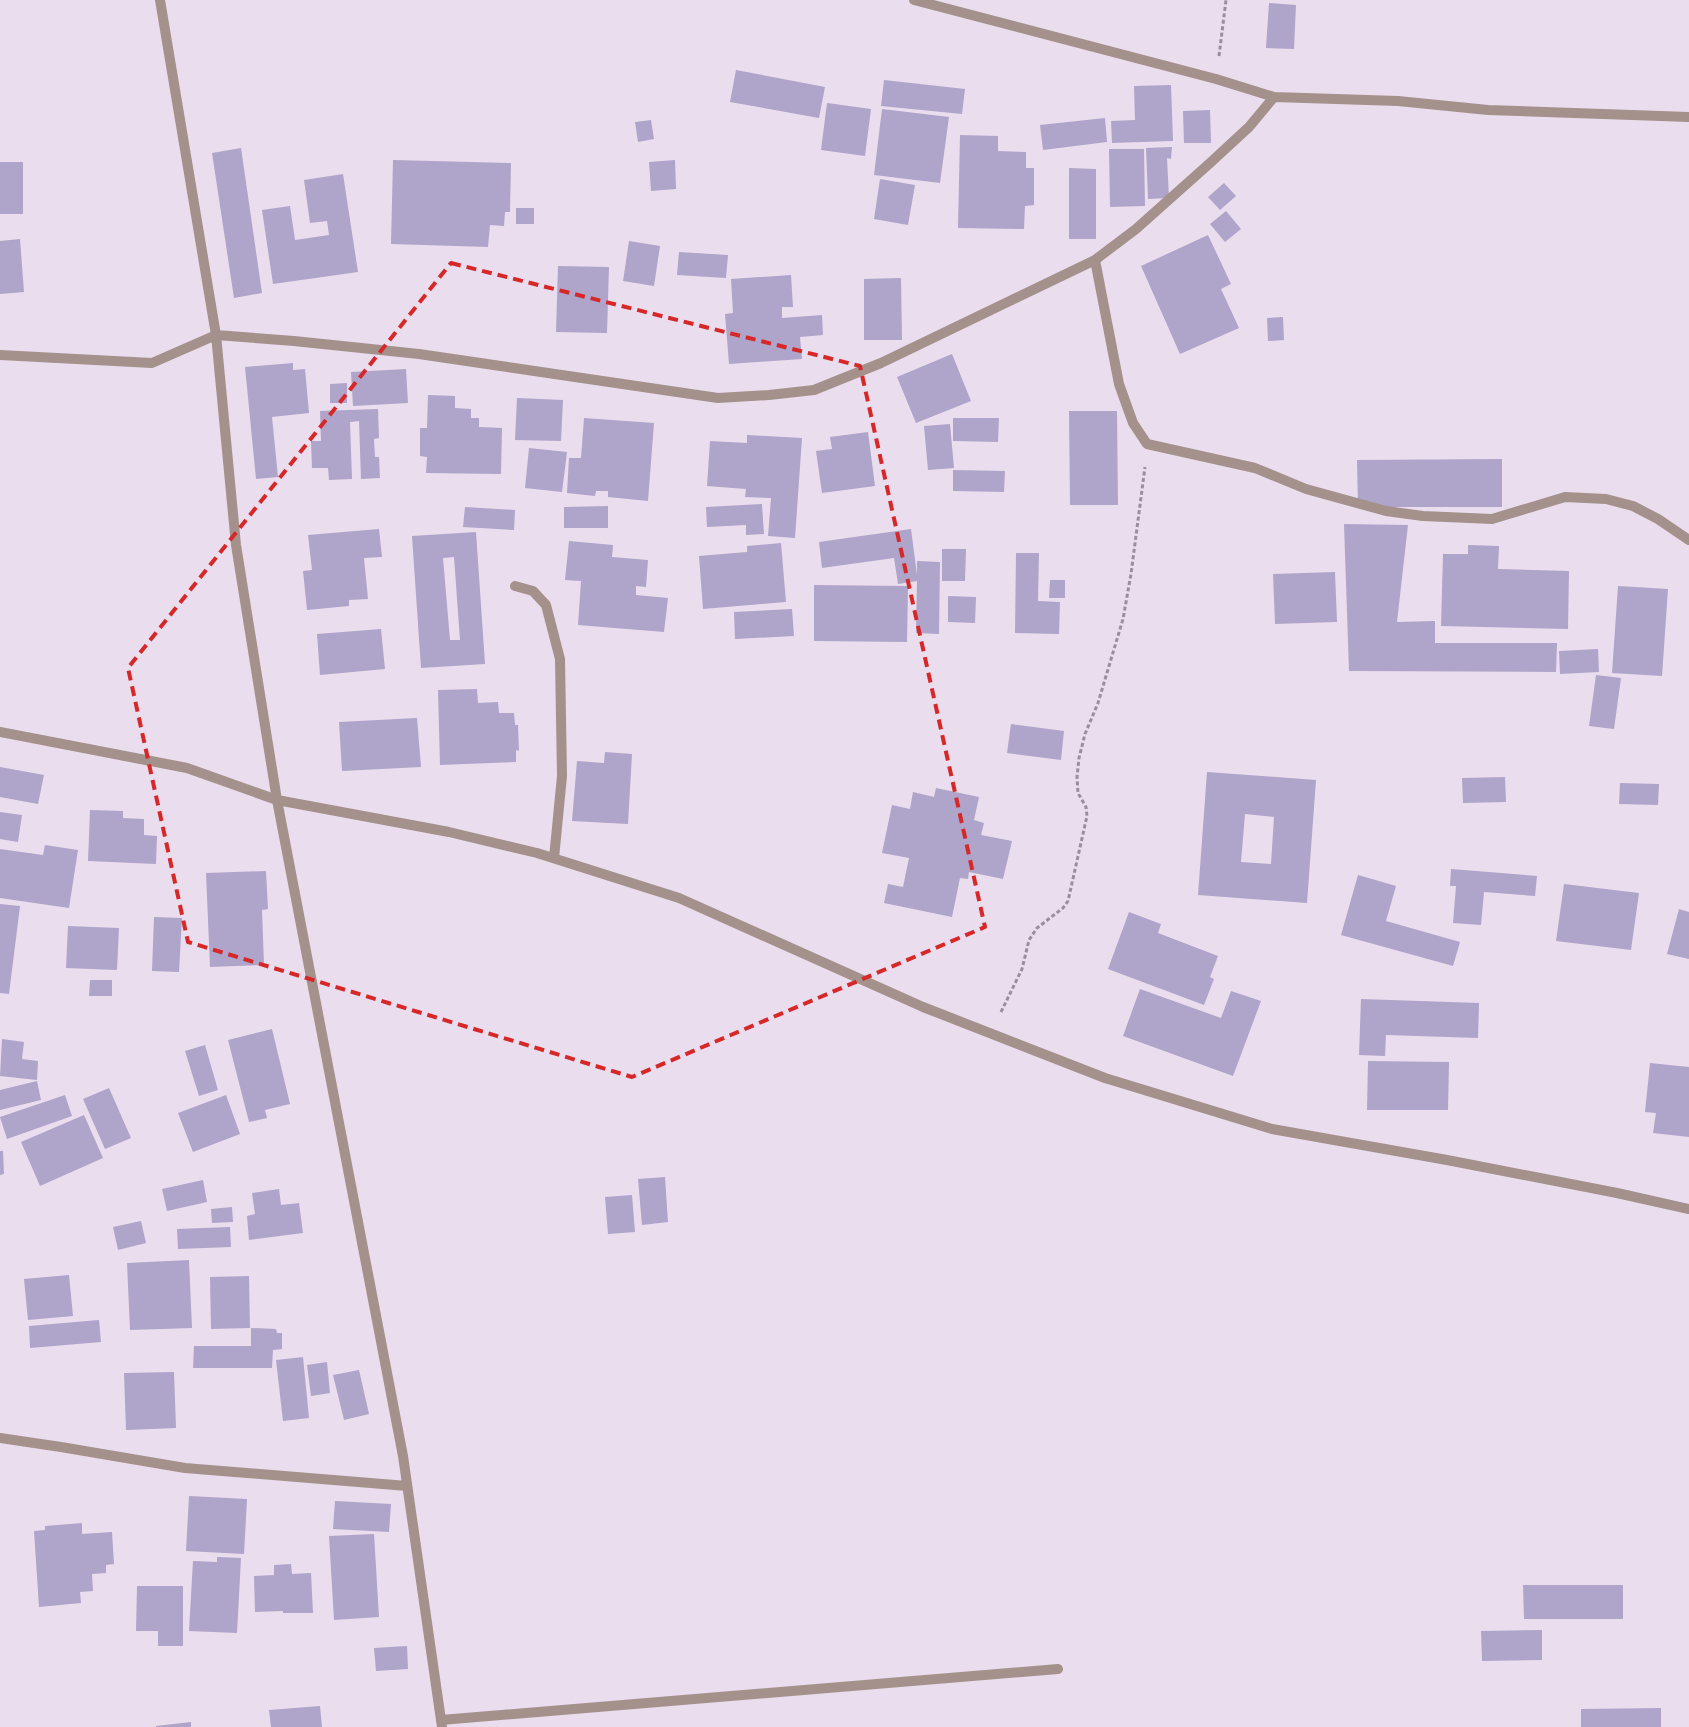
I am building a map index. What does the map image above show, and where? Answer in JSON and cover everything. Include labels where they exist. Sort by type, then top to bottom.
[{"type":"street","points":[[160,0],[216,335],[236,545],[277,800],[407,1486],[441,1724],[1058,1669]]},
{"type":"street","points":[[914,0],[1216,79],[1274,97],[1398,102],[1488,110],[1689,117]]},
{"type":"street","points":[[0,355],[152,363],[216,335],[419,354],[718,398],[769,396],[814,390],[873,366],[1095,260],[1136,229],[1210,163],[1249,127],[1274,97]]},
{"type":"street","points":[[1095,260],[1118,384],[1133,423],[1147,444],[1255,468],[1306,489],[1349,502],[1386,511],[1423,516],[1492,518],[1565,497],[1606,498],[1633,506],[1658,519],[1689,540]]},
{"type":"street","points":[[515,586],[533,591],[546,605],[560,659],[562,776],[554,858]]},
{"type":"street","points":[[0,732],[187,768],[277,800],[449,832],[554,858],[679,898],[923,1007],[1105,1078],[1272,1129],[1447,1160],[1689,1209]]},
{"type":"street","points":[[0,1438],[61,1446],[185,1468],[407,1486]]},
{"type":"path","points":[[1216,79],[1226,0]]},
{"type":"path","points":[[991,1033],[1022,969],[1029,940],[1037,928],[1064,908],[1072,887],[1087,816],[1086,807],[1078,792],[1079,758],[1085,734],[1098,703],[1122,619],[1131,574],[1147,444]]},
{"type":"highlighted area","points":[[451,263],[860,366],[985,927],[632,1077],[188,942],[128,668]]},
{"type":"building","points":[[1269,3],[1296,5],[1294,49],[1266,48]]},
{"type":"building","points":[[736,70],[825,87],[819,118],[730,102]]},
{"type":"building","points":[[884,80],[965,89],[962,114],[881,106]]},
{"type":"building","points":[[1171,85],[1173,141],[1112,143],[1111,121],[1135,120],[1134,86]]},
{"type":"building","points":[[827,103],[871,109],[865,156],[821,150]]},
{"type":"building","points":[[882,109],[949,117],[940,183],[874,175]]},
{"type":"building","points":[[1210,110],[1211,143],[1184,143],[1183,111]]},
{"type":"building","points":[[1105,118],[1107,142],[1043,150],[1040,125]]},
{"type":"building","points":[[651,120],[654,139],[638,142],[635,122]]},
{"type":"building","points":[[960,135],[998,136],[998,151],[1026,152],[1026,168],[1034,168],[1034,205],[1025,206],[1024,229],[958,228]]},
{"type":"building","points":[[1172,147],[1171,159],[1167,158],[1169,198],[1148,199],[1146,148]]},
{"type":"building","points":[[241,148],[262,293],[234,298],[212,153]]},
{"type":"building","points":[[1109,149],[1144,149],[1145,206],[1110,207]]},
{"type":"building","points":[[393,160],[511,163],[510,212],[505,212],[504,226],[490,225],[488,247],[391,244]]},
{"type":"building","points":[[675,160],[676,189],[651,191],[649,162]]},
{"type":"building","points":[[0,162],[23,162],[23,214],[0,214]]},
{"type":"building","points":[[1069,168],[1096,169],[1096,239],[1069,239]]},
{"type":"building","points":[[343,174],[358,272],[273,284],[262,210],[290,206],[295,240],[329,235],[327,221],[310,223],[304,180]]},
{"type":"building","points":[[880,179],[915,185],[908,225],[874,219]]},
{"type":"building","points":[[1224,183],[1236,196],[1220,210],[1208,197]]},
{"type":"building","points":[[516,208],[534,208],[534,224],[516,224]]},
{"type":"building","points":[[1226,211],[1241,229],[1225,242],[1210,224]]},
{"type":"building","points":[[1208,235],[1231,284],[1221,289],[1239,328],[1180,354],[1141,266]]},
{"type":"building","points":[[20,239],[24,292],[0,294],[0,241]]},
{"type":"building","points":[[629,241],[660,246],[654,286],[623,281]]},
{"type":"building","points":[[679,252],[728,255],[726,278],[677,275]]},
{"type":"building","points":[[558,266],[609,267],[607,333],[556,332]]},
{"type":"building","points":[[791,275],[793,307],[782,307],[782,318],[822,315],[823,335],[800,337],[802,359],[729,364],[725,314],[733,313],[731,279]]},
{"type":"building","points":[[901,278],[902,340],[864,340],[864,279]]},
{"type":"building","points":[[1283,317],[1284,340],[1268,341],[1267,318]]},
{"type":"building","points":[[952,354],[971,401],[916,423],[897,377]]},
{"type":"building","points":[[293,363],[293,370],[305,369],[309,413],[272,417],[278,477],[256,479],[245,367]]},
{"type":"building","points":[[406,369],[408,403],[353,406],[351,372]]},
{"type":"building","points":[[347,383],[347,403],[330,403],[330,384]]},
{"type":"building","points":[[428,395],[455,396],[455,408],[471,409],[471,418],[479,418],[479,427],[502,428],[501,474],[426,473],[427,457],[420,456],[420,428],[427,428]]},
{"type":"building","points":[[517,398],[563,400],[561,441],[515,440]]},
{"type":"building","points":[[378,409],[379,438],[374,439],[375,457],[379,457],[380,478],[361,479],[359,421],[350,422],[352,479],[329,480],[328,468],[312,468],[311,441],[321,441],[320,411]]},
{"type":"building","points":[[1069,411],[1117,411],[1118,505],[1070,505]]},
{"type":"building","points":[[584,418],[654,423],[648,501],[608,497],[608,491],[596,491],[595,496],[567,493],[569,458],[581,458]]},
{"type":"building","points":[[953,418],[999,418],[998,442],[953,441]]},
{"type":"building","points":[[950,424],[954,468],[928,470],[924,426]]},
{"type":"building","points":[[868,432],[875,486],[822,493],[816,451],[832,449],[830,437]]},
{"type":"building","points":[[747,435],[802,438],[795,538],[768,536],[771,498],[745,497],[746,489],[707,486],[710,441],[747,443]]},
{"type":"building","points":[[529,448],[567,452],[562,492],[525,488]]},
{"type":"building","points":[[1502,459],[1502,507],[1358,507],[1357,460]]},
{"type":"building","points":[[953,470],[1005,471],[1004,492],[953,491]]},
{"type":"building","points":[[762,504],[764,534],[746,535],[746,525],[707,527],[706,507]]},
{"type":"building","points":[[608,506],[608,528],[564,528],[564,507]]},
{"type":"building","points":[[465,507],[515,510],[514,530],[463,527]]},
{"type":"building","points":[[1344,524],[1408,525],[1397,622],[1435,621],[1435,643],[1557,643],[1556,672],[1349,671]]},
{"type":"building","points":[[379,529],[382,557],[364,558],[368,599],[349,600],[349,606],[307,610],[303,571],[312,570],[308,535]]},
{"type":"building","points":[[911,529],[917,575],[917,561],[940,562],[939,634],[916,633],[917,581],[898,584],[894,558],[822,568],[819,542]]},
{"type":"building","points":[[476,532],[485,664],[421,668],[412,536]],"holes":[[[454,557],[460,640],[450,640],[443,558]]]},
{"type":"building","points":[[569,541],[613,545],[612,557],[648,560],[646,587],[636,586],[636,595],[668,598],[664,632],[578,625],[581,581],[565,580]]},
{"type":"building","points":[[781,543],[786,602],[703,609],[699,556],[747,552],[747,546]]},
{"type":"building","points":[[1468,545],[1499,546],[1498,569],[1569,571],[1568,629],[1441,626],[1443,554],[1468,554]]},
{"type":"building","points":[[942,549],[966,549],[965,581],[942,581]]},
{"type":"building","points":[[1016,553],[1039,553],[1038,601],[1060,602],[1059,634],[1015,633]]},
{"type":"building","points":[[1335,572],[1337,622],[1275,624],[1273,574]]},
{"type":"building","points":[[1050,580],[1065,580],[1065,598],[1049,598]]},
{"type":"building","points":[[814,585],[908,586],[907,642],[814,641]]},
{"type":"building","points":[[1618,586],[1668,589],[1662,676],[1612,673]]},
{"type":"building","points":[[948,596],[976,597],[975,623],[948,622]]},
{"type":"building","points":[[792,609],[794,636],[735,639],[734,612]]},
{"type":"building","points":[[381,629],[385,669],[320,675],[317,634]]},
{"type":"building","points":[[1598,649],[1599,672],[1560,674],[1559,651]]},
{"type":"building","points":[[1596,675],[1621,678],[1614,729],[1589,726]]},
{"type":"building","points":[[477,689],[478,703],[498,702],[499,713],[514,713],[515,725],[518,725],[519,751],[516,750],[516,762],[440,765],[438,690]]},
{"type":"building","points":[[417,718],[421,767],[342,771],[339,722]]},
{"type":"building","points":[[1011,724],[1064,731],[1061,760],[1007,753]]},
{"type":"building","points":[[605,752],[632,754],[628,824],[572,821],[577,761],[604,763]]},
{"type":"building","points":[[0,767],[44,775],[38,804],[0,797]]},
{"type":"building","points":[[1207,772],[1316,780],[1307,903],[1198,895]],"holes":[[[1245,814],[1274,817],[1271,864],[1241,862]]]},
{"type":"building","points":[[1505,777],[1506,802],[1463,803],[1462,778]]},
{"type":"building","points":[[1620,783],[1659,784],[1658,805],[1619,804]]},
{"type":"building","points":[[936,788],[979,797],[974,820],[984,823],[981,835],[1012,841],[1003,879],[969,872],[968,879],[960,878],[952,917],[884,903],[888,884],[903,887],[909,858],[882,853],[892,805],[910,809],[913,792],[934,797]]},
{"type":"building","points":[[90,810],[123,811],[123,818],[144,819],[144,835],[157,836],[156,864],[88,861]]},
{"type":"building","points":[[0,812],[22,815],[18,842],[0,839]]},
{"type":"building","points":[[45,845],[78,850],[69,908],[0,898],[0,849],[43,855]]},
{"type":"building","points":[[1451,869],[1537,876],[1535,896],[1484,892],[1481,925],[1453,923],[1456,886],[1450,886]]},
{"type":"building","points":[[266,871],[268,909],[262,910],[264,965],[210,967],[206,873]]},
{"type":"building","points":[[1358,875],[1396,886],[1386,921],[1460,942],[1453,966],[1341,935]]},
{"type":"building","points":[[1564,884],[1639,893],[1631,950],[1556,941]]},
{"type":"building","points":[[0,904],[20,906],[9,994],[0,993]]},
{"type":"building","points":[[1679,909],[1689,912],[1689,959],[1667,954]]},
{"type":"building","points":[[1129,912],[1161,924],[1158,933],[1218,956],[1210,977],[1214,979],[1204,1005],[1108,969]]},
{"type":"building","points":[[154,917],[182,918],[179,972],[152,971]]},
{"type":"building","points":[[68,926],[119,928],[117,970],[66,968]]},
{"type":"building","points":[[90,980],[112,980],[112,996],[89,996]]},
{"type":"building","points":[[1140,989],[1221,1018],[1231,991],[1261,1001],[1233,1076],[1123,1036]]},
{"type":"building","points":[[1361,999],[1479,1003],[1478,1038],[1386,1035],[1385,1056],[1359,1055]]},
{"type":"building","points":[[272,1029],[290,1104],[265,1110],[267,1118],[249,1122],[228,1040]]},
{"type":"building","points":[[2,1039],[24,1042],[22,1059],[38,1061],[37,1080],[0,1076]]},
{"type":"building","points":[[205,1045],[218,1090],[199,1096],[185,1051]]},
{"type":"building","points":[[1368,1061],[1449,1062],[1448,1110],[1367,1110]]},
{"type":"building","points":[[1650,1063],[1689,1067],[1689,1137],[1653,1133],[1656,1113],[1645,1112]]},
{"type":"building","points":[[37,1081],[41,1100],[0,1110],[0,1090]]},
{"type":"building","points":[[109,1088],[131,1138],[105,1149],[83,1099]]},
{"type":"building","points":[[65,1095],[72,1116],[7,1139],[0,1117]]},
{"type":"building","points":[[226,1095],[240,1134],[193,1152],[178,1113]]},
{"type":"building","points":[[84,1115],[103,1158],[40,1186],[21,1142]]},
{"type":"building","points":[[0,1151],[3,1151],[4,1174],[0,1175]]},
{"type":"building","points":[[665,1177],[668,1222],[642,1225],[638,1179]]},
{"type":"building","points":[[203,1180],[207,1202],[167,1211],[162,1189]]},
{"type":"building","points":[[279,1189],[281,1205],[299,1203],[303,1233],[249,1240],[247,1216],[255,1214],[252,1193]]},
{"type":"building","points":[[632,1195],[635,1232],[608,1234],[605,1197]]},
{"type":"building","points":[[232,1207],[233,1222],[212,1223],[211,1209]]},
{"type":"building","points":[[141,1221],[146,1243],[118,1250],[113,1227]]},
{"type":"building","points":[[230,1227],[231,1247],[178,1249],[177,1229]]},
{"type":"building","points":[[189,1260],[192,1328],[130,1330],[127,1263]]},
{"type":"building","points":[[69,1275],[73,1316],[28,1320],[24,1279]]},
{"type":"building","points":[[249,1276],[250,1328],[211,1329],[210,1277]]},
{"type":"building","points":[[99,1320],[101,1342],[30,1348],[29,1326]]},
{"type":"building","points":[[251,1328],[276,1329],[277,1333],[282,1333],[282,1349],[273,1350],[272,1368],[193,1368],[194,1346],[251,1346]]},
{"type":"building","points":[[303,1357],[309,1418],[283,1421],[276,1360]]},
{"type":"building","points":[[327,1362],[330,1393],[311,1396],[307,1365]]},
{"type":"building","points":[[359,1370],[369,1414],[344,1420],[333,1375]]},
{"type":"building","points":[[174,1372],[176,1428],[126,1430],[124,1373]]},
{"type":"building","points":[[189,1496],[247,1499],[244,1554],[186,1551]]},
{"type":"building","points":[[335,1501],[391,1504],[389,1532],[333,1529]]},
{"type":"building","points":[[82,1523],[82,1534],[112,1532],[114,1564],[106,1565],[106,1573],[92,1574],[93,1591],[80,1592],[81,1603],[39,1607],[34,1531],[45,1530],[45,1526]]},
{"type":"building","points":[[374,1534],[379,1617],[334,1620],[329,1536]]},
{"type":"building","points":[[217,1557],[241,1558],[237,1633],[189,1631],[193,1561],[217,1562]]},
{"type":"building","points":[[291,1564],[292,1574],[311,1573],[313,1613],[255,1612],[254,1576],[274,1575],[274,1565]]},
{"type":"building","points":[[1523,1585],[1623,1585],[1623,1619],[1524,1619]]},
{"type":"building","points":[[137,1586],[183,1586],[183,1646],[158,1646],[158,1631],[136,1631]]},
{"type":"building","points":[[1542,1630],[1542,1660],[1482,1661],[1481,1631]]},
{"type":"building","points":[[407,1646],[408,1669],[376,1671],[374,1648]]},
{"type":"building","points":[[320,1706],[322,1727],[271,1727],[269,1710]]},
{"type":"building","points":[[1661,1708],[1661,1727],[1581,1727],[1581,1709]]},
{"type":"building","points":[[191,1722],[191,1727],[156,1727],[156,1726]]}]
